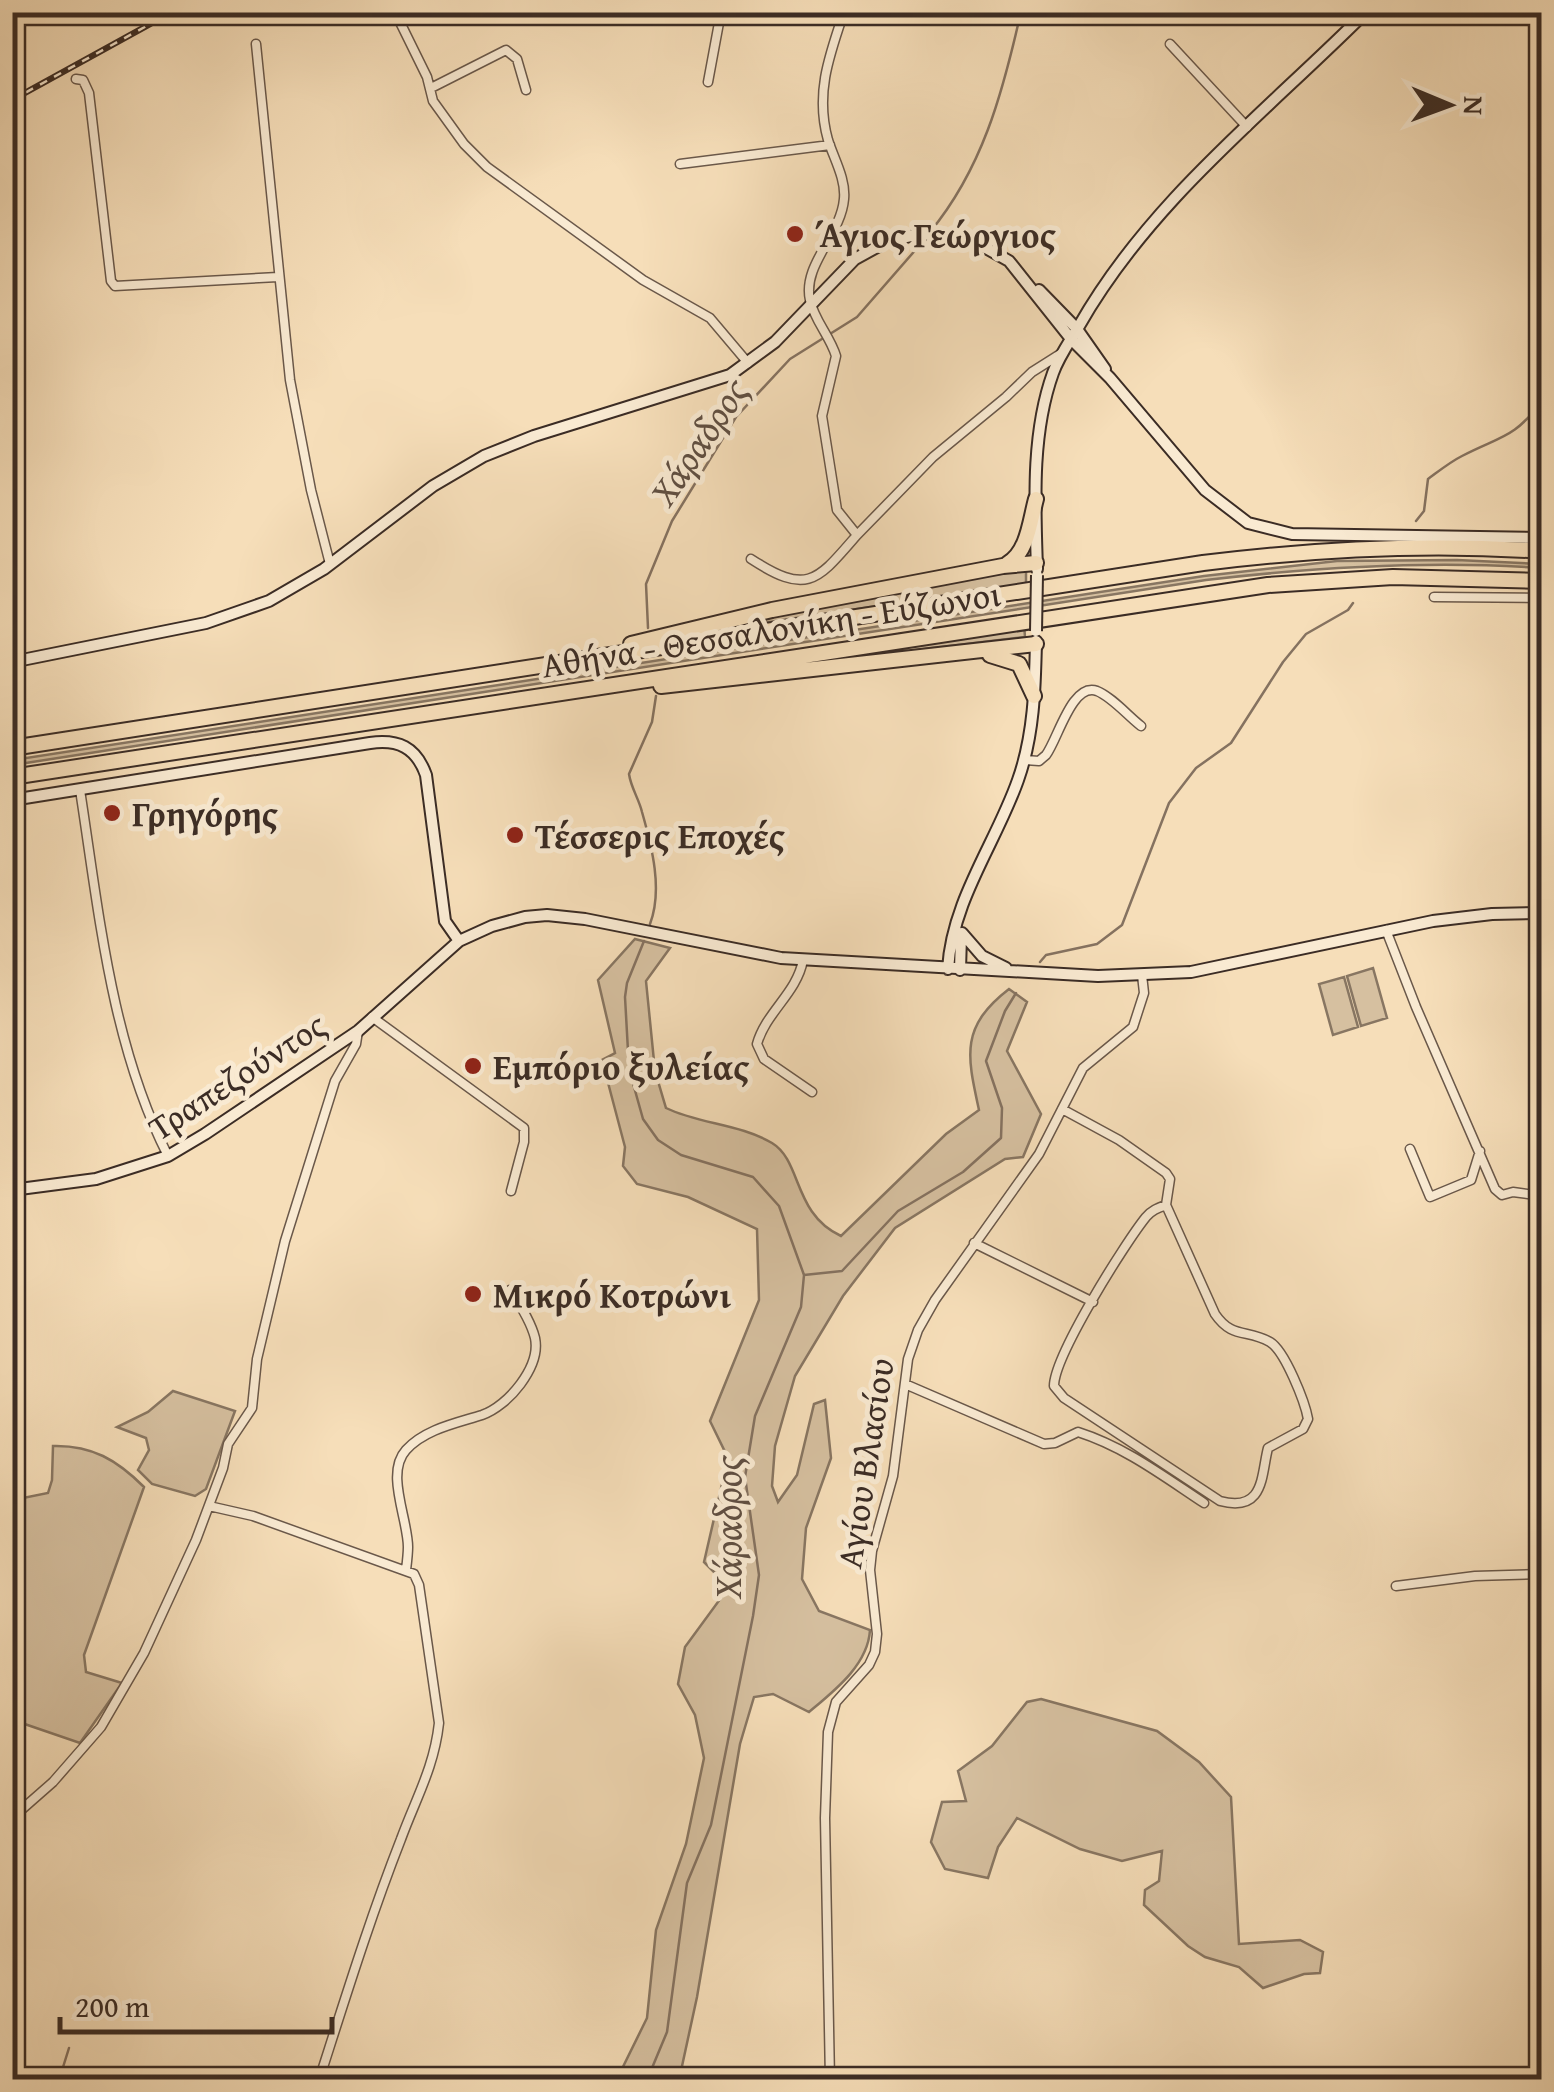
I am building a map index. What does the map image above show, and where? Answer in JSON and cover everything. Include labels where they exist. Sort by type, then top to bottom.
[{"type":"highway","points":[[1003,566],[1020,554],[1036,498]]},
{"type":"highway","name":"Αθήνα - Θεσσαλονίκη - Εύζωνοι","points":[[12,748],[1295,550],[1542,551]]},
{"type":"highway","points":[[1150,571],[1166,563]]},
{"type":"highway","points":[[548,664],[772,610],[1003,566],[1037,569]]},
{"type":"highway","name":"Αθήνα - Θεσσαλονίκη - Εύζωνοι","points":[[12,778],[1208,592],[1339,579],[1457,577],[1542,581]]},
{"type":"highway","points":[[1323,584],[1339,579]]},
{"type":"highway","points":[[1208,592],[1231,596]]},
{"type":"highway","points":[[550,694],[644,688],[969,653],[1036,638]]},
{"type":"highway","points":[[969,653],[1007,658],[1019,664],[1034,696]]},
{"type":"main road","points":[[954,969],[952,931],[1025,760],[1034,696],[1036,498],[1042,416],[1054,370],[1134,241],[1177,192],[1366,12]]},
{"type":"main road","points":[[12,662],[220,619],[268,601],[330,564],[433,486],[484,456],[534,436],[730,375],[793,326],[855,260],[888,241],[906,236],[936,234],[981,243],[1010,262],[1205,490],[1248,524],[1292,534],[1542,538]]},
{"type":"main road","points":[[12,800],[370,743],[402,744],[418,758],[426,774],[446,921],[459,941],[514,920],[561,916],[747,953],[803,960],[1016,973],[1142,975],[1222,967],[1459,917],[1542,913]]},
{"type":"main road","points":[[954,969],[962,932],[960,912]]},
{"type":"main road","points":[[962,932],[982,956],[1016,973]]},
{"type":"main road","name":"Τραπεζούντος","points":[[12,1190],[96,1179],[168,1156],[358,1031],[459,941]]},
{"type":"street","points":[[395,12],[431,88],[433,101],[464,144],[487,167],[643,280],[710,318],[748,363]]},
{"type":"street","points":[[708,82],[721,12]]},
{"type":"street","points":[[844,12],[822,88],[822,112],[844,183],[844,199],[837,226],[812,276],[810,304],[836,356],[822,416],[837,510],[857,535]]},
{"type":"street","points":[[256,44],[290,380],[310,490],[330,564]]},
{"type":"street","points":[[1170,44],[1247,127]]},
{"type":"street","points":[[431,88],[506,50],[517,59],[526,90]]},
{"type":"street","points":[[76,79],[83,80],[89,94],[114,286],[278,276]]},
{"type":"street","points":[[680,164],[830,145]]},
{"type":"street","points":[[750,559],[774,574],[808,582],[818,577],[932,457],[1032,372],[1062,353]]},
{"type":"street","points":[[1434,596],[1542,598]]},
{"type":"street","points":[[1025,760],[1039,760],[1046,755],[1074,698],[1084,691],[1096,691],[1141,726]]},
{"type":"street","points":[[80,790],[118,1018],[155,1130],[168,1156]]},
{"type":"street","points":[[1386,930],[1498,1193],[1542,1196]]},
{"type":"street","points":[[803,960],[797,982],[766,1024],[758,1044],[764,1058],[812,1092]]},
{"type":"street","name":"Αγίου Βλασίου","points":[[830,2080],[825,1818],[828,1732],[836,1702],[875,1652],[878,1634],[870,1570],[872,1551],[893,1476],[908,1358],[918,1330],[1039,1154],[1083,1068],[1133,1027],[1144,993],[1142,975]]},
{"type":"street","points":[[372,1017],[524,1128],[511,1191]]},
{"type":"street","points":[[12,1818],[53,1782],[101,1728],[144,1654],[210,1506],[228,1444],[252,1408],[256,1359],[284,1240],[335,1081],[356,1044],[358,1031]]},
{"type":"street","points":[[1062,1109],[1119,1140],[1166,1172],[1170,1179],[1166,1206],[1224,1327],[1273,1343],[1287,1364],[1308,1413],[1303,1429],[1268,1448],[1267,1470],[1259,1488],[1249,1500],[1233,1505],[1220,1502],[1058,1392],[1054,1378],[1093,1302],[1146,1218],[1155,1208],[1166,1206]]},
{"type":"street","points":[[1410,1148],[1430,1198],[1471,1180],[1480,1152]]},
{"type":"street","points":[[974,1244],[1093,1302]]},
{"type":"street","points":[[406,1570],[408,1548],[398,1478],[405,1450],[443,1428],[500,1405],[532,1364],[534,1337],[510,1290]]},
{"type":"street","points":[[905,1384],[1044,1444],[1056,1443],[1078,1432],[1091,1436],[1136,1457],[1204,1503]]},
{"type":"street","points":[[210,1506],[253,1516],[406,1570],[414,1574],[418,1585],[438,1735],[429,1775],[401,1838],[319,2080]]},
{"type":"street","points":[[1396,1586],[1454,1577],[1542,1574]]},
{"type":"shaded area","points":[[1337,561],[1541,564],[1541,568],[1373,566],[1206,580],[13,765],[13,760],[1204,576]]},
{"type":"shaded area","points":[[1026,572],[1026,584],[681,635],[876,594]]},
{"type":"shaded area","points":[[1024,624],[1025,637],[699,676]]},
{"type":"shaded area","points":[[635,939],[670,948],[646,981],[655,1071],[666,1108],[772,1143],[789,1162],[814,1215],[841,1236],[946,1134],[979,1110],[971,1043],[982,1016],[1009,989],[1027,1002],[1007,1051],[1041,1114],[1023,1157],[1005,1159],[895,1228],[843,1296],[795,1376],[775,1446],[772,1486],[778,1502],[797,1475],[814,1404],[825,1400],[831,1458],[806,1528],[802,1579],[819,1611],[870,1630],[868,1643],[839,1686],[809,1712],[773,1694],[754,1697],[740,1744],[679,2080],[617,2079],[647,2018],[656,1930],[686,1844],[704,1758],[695,1715],[678,1684],[685,1647],[729,1587],[704,1562],[728,1458],[710,1421],[759,1300],[757,1229],[688,1197],[637,1184],[623,1166],[625,1147],[602,1060],[615,1053],[598,980]]},
{"type":"shaded area","points":[[1373,968],[1387,1018],[1361,1026],[1347,976]]},
{"type":"shaded area","points":[[1344,977],[1358,1027],[1333,1035],[1319,984]]},
{"type":"shaded area","points":[[173,1391],[235,1411],[206,1489],[195,1496],[152,1484],[138,1470],[149,1450],[146,1438],[117,1427],[148,1412]]},
{"type":"shaded area","points":[[53,1446],[92,1451],[124,1469],[144,1487],[84,1655],[86,1672],[122,1683],[80,1743],[13,1720],[13,1500],[48,1493]]},
{"type":"shaded area","points":[[1041,1699],[1157,1731],[1199,1762],[1231,1797],[1239,1944],[1300,1940],[1323,1952],[1320,1973],[1304,1974],[1263,1988],[1239,1967],[1205,1957],[1188,1946],[1144,1905],[1145,1890],[1159,1881],[1162,1851],[1122,1861],[1080,1849],[1017,1818],[998,1847],[988,1878],[945,1869],[931,1842],[942,1802],[966,1801],[958,1771],[992,1746],[1027,1702]]},
{"type":"waterway","name":"Χάραδρος","points":[[930,232],[977,157],[1006,74],[1020,16],[1026,12]]},
{"type":"waterway","name":"Χάραδρος","points":[[648,628],[646,584],[672,521],[736,417],[790,359],[857,317],[925,239]]},
{"type":"waterway","points":[[1416,521],[1424,511],[1428,479],[1458,458],[1514,430],[1542,401]]},
{"type":"waterway","points":[[1040,962],[1046,955],[1097,944],[1122,925],[1169,803],[1196,768],[1231,743],[1283,662],[1306,634],[1348,610],[1353,603]]},
{"type":"waterway","name":"Χάραδρος","points":[[650,924],[656,897],[655,868],[629,774],[652,722],[656,696]]},
{"type":"waterway","name":"Χάραδρος","points":[[644,941],[625,997],[629,1069],[643,1119],[658,1140],[681,1155],[753,1177],[779,1206],[804,1275],[801,1307],[755,1416],[745,1477],[759,1575],[753,1616],[711,1825],[687,1883],[667,2032],[647,2080]]},
{"type":"waterway","points":[[804,1275],[842,1271],[898,1211],[963,1172],[1001,1138],[1002,1108],[986,1061],[1016,993]]},
{"type":"waterway","points":[[59,2080],[69,2048]]},
{"type":"railway","points":[[12,100],[172,12]]},
{"type":"place","name":"Άγιος Γεώργιος","points":[[795,234]]},
{"type":"place","name":"Γρηγόρης","points":[[112,813]]},
{"type":"place","name":"Τέσσερις Εποχές","points":[[515,835]]},
{"type":"place","name":"Εμπόριο ξυλείας","points":[[473,1066]]},
{"type":"place","name":"Μικρό Κοτρώνι","points":[[473,1294]]}]
